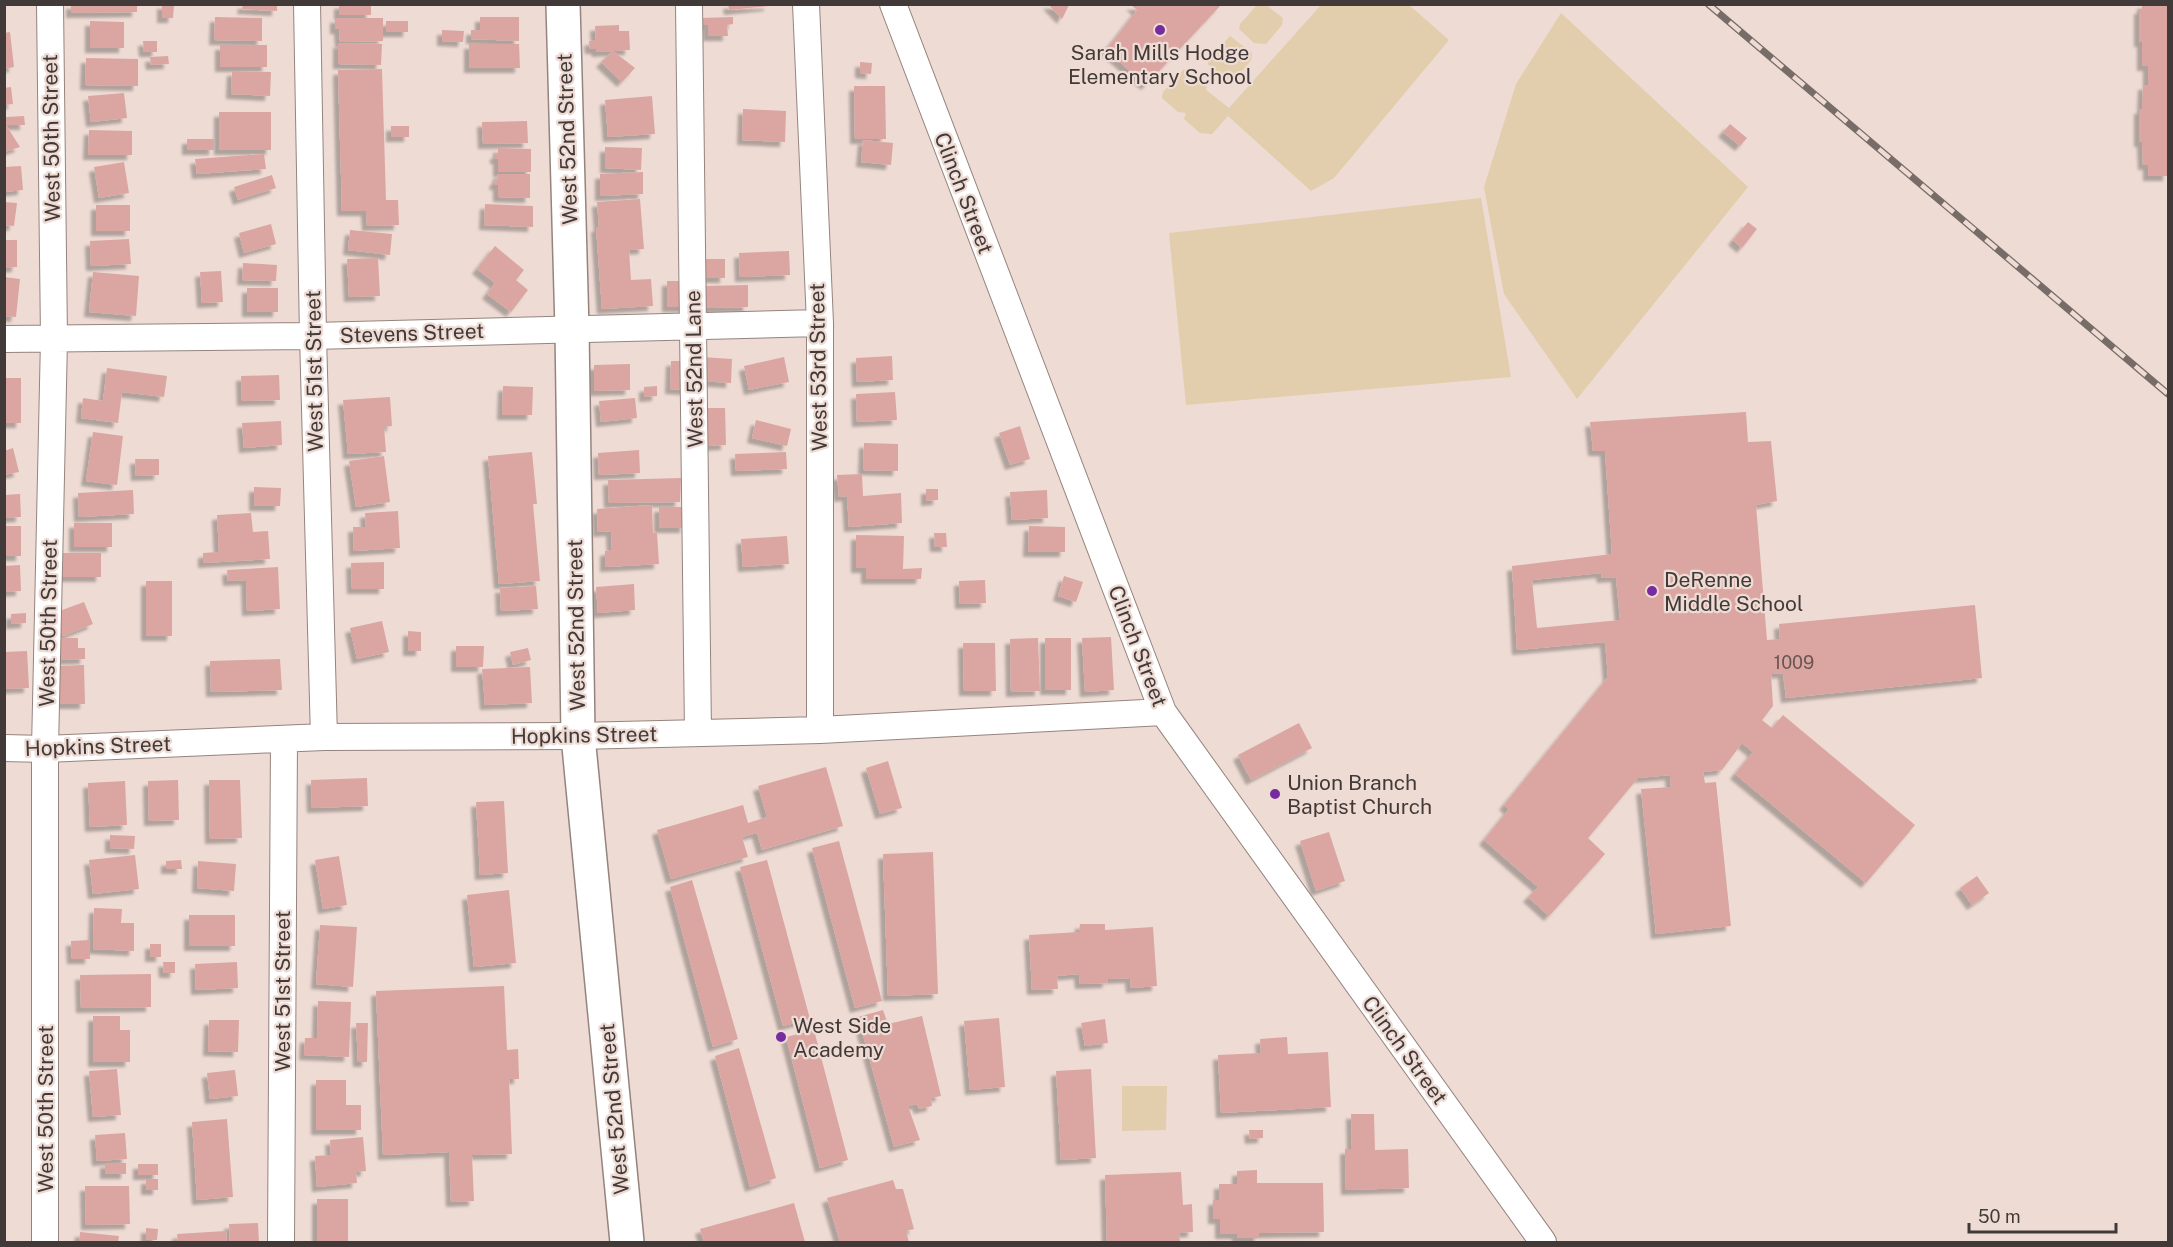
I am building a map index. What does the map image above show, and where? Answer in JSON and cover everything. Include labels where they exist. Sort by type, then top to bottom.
[{"type":"main road","name":"West 52nd Street","points":[[563,4],[572,329],[578,736],[627,1242]]},
{"type":"street","name":"West 50th Street","points":[[45,1242],[45,749],[54,339],[50,4]]},
{"type":"street","name":"West 51st Street","points":[[307,4],[324,737]]},
{"type":"street","name":"West 52nd Lane","points":[[689,4],[698,733]]},
{"type":"street","name":"West 53rd Street","points":[[806,4],[819,323],[820,730]]},
{"type":"street","name":"Clinch Street","points":[[893,4],[1162,712],[1543,1242]]},
{"type":"street","name":"Stevens Street","points":[[4,339],[313,336],[819,323]]},
{"type":"street","name":"Hopkins Street","points":[[4,748],[45,749],[324,737],[578,736],[820,730],[1162,712]]},
{"type":"street","name":"West 51st Street","points":[[281,1242],[284,740]]},
{"type":"shaded area","points":[[1257,5],[1266,5],[1283,18],[1282,25],[1266,44],[1254,43],[1239,29],[1240,24]]},
{"type":"shaded area","points":[[1321,5],[1409,5],[1449,40],[1334,178],[1311,191],[1228,116],[1212,134],[1200,133],[1184,119],[1186,113],[1178,112],[1162,98],[1163,92],[1184,69],[1229,108]]},
{"type":"shaded area","points":[[1561,13],[1748,187],[1577,399],[1504,294],[1484,187],[1516,84]]},
{"type":"shaded area","points":[[1230,36],[1252,53],[1251,60],[1235,80],[1223,78],[1208,64],[1209,59]]},
{"type":"shaded area","points":[[1481,198],[1511,377],[1186,405],[1169,233]]},
{"type":"shaded area","points":[[1122,1086],[1167,1086],[1166,1130],[1122,1131]]},
{"type":"building","points":[[71,4],[137,4],[137,12],[71,13]]},
{"type":"building","points":[[162,4],[174,5],[173,18],[162,18]]},
{"type":"building","points":[[243,4],[277,4],[277,11],[242,9]]},
{"type":"building","points":[[339,4],[371,4],[371,15],[339,15]]},
{"type":"building","points":[[728,4],[769,4],[769,6],[729,10]]},
{"type":"building","name":"Sarah Mills Hodge Elementary School","points":[[1048,4],[1068,4],[1069,5],[1062,19]]},
{"type":"building","points":[[2142,4],[2168,4],[2168,176],[2148,176],[2148,165],[2143,165],[2142,142],[2139,142],[2139,109],[2142,109],[2143,85],[2148,85],[2148,66],[2142,66],[2142,42],[2139,42],[2139,9],[2142,9]]},
{"type":"building","name":"Sarah Mills Hodge Elementary School","points":[[1131,5],[1221,5],[1146,85],[1106,50],[1137,10]]},
{"type":"building","points":[[215,17],[262,18],[262,41],[214,40]]},
{"type":"building","points":[[480,17],[519,17],[519,41],[471,39],[471,30],[480,30]]},
{"type":"building","points":[[733,17],[733,24],[727,25],[728,36],[708,36],[708,25],[700,25],[700,18]]},
{"type":"building","points":[[335,18],[383,18],[383,41],[340,42],[339,29],[335,29]]},
{"type":"building","points":[[90,21],[124,22],[124,48],[90,48]]},
{"type":"building","points":[[386,21],[408,21],[408,32],[386,32]]},
{"type":"building","points":[[619,25],[619,31],[629,31],[630,50],[597,52],[596,49],[590,49],[589,41],[596,40],[595,26]]},
{"type":"building","points":[[442,30],[464,31],[463,42],[442,41]]},
{"type":"building","points":[[10,32],[14,67],[4,69],[4,33]]},
{"type":"building","points":[[143,41],[157,41],[157,52],[144,52]]},
{"type":"building","points":[[338,43],[382,44],[381,65],[338,64]]},
{"type":"building","points":[[469,44],[519,44],[520,68],[469,68]]},
{"type":"building","points":[[220,45],[267,45],[267,67],[220,67]]},
{"type":"building","points":[[613,51],[635,68],[622,82],[601,62]]},
{"type":"building","points":[[168,56],[169,64],[151,65],[150,57]]},
{"type":"building","points":[[86,58],[138,59],[138,86],[85,85]]},
{"type":"building","points":[[860,62],[872,63],[871,74],[860,73]]},
{"type":"building","points":[[382,69],[386,200],[398,200],[399,225],[367,226],[366,211],[342,211],[338,70]]},
{"type":"building","points":[[232,71],[271,72],[270,96],[231,94]]},
{"type":"building","points":[[854,86],[885,86],[886,139],[855,139]]},
{"type":"building","points":[[11,87],[13,104],[4,105],[4,88]]},
{"type":"building","points":[[124,93],[127,118],[91,122],[88,96]]},
{"type":"building","points":[[652,96],[655,134],[608,137],[605,100]]},
{"type":"building","points":[[743,109],[786,111],[785,142],[742,140]]},
{"type":"building","points":[[219,112],[271,112],[271,150],[219,150]]},
{"type":"building","points":[[24,116],[25,125],[6,125],[6,117]]},
{"type":"building","points":[[527,121],[528,143],[483,144],[482,122]]},
{"type":"building","points":[[1730,124],[1747,138],[1740,146],[1723,132]]},
{"type":"building","points":[[6,125],[20,147],[4,152],[4,126]]},
{"type":"building","points":[[391,126],[409,126],[409,137],[391,137]]},
{"type":"building","points":[[89,130],[132,131],[132,155],[88,155]]},
{"type":"building","points":[[187,139],[214,139],[214,150],[187,150]]},
{"type":"building","points":[[863,140],[893,143],[891,165],[861,162]]},
{"type":"building","points":[[605,147],[642,148],[641,170],[605,168]]},
{"type":"building","points":[[498,148],[531,149],[531,172],[498,172],[498,159],[495,159],[495,154],[498,154]]},
{"type":"building","points":[[264,154],[266,169],[197,174],[195,159]]},
{"type":"building","points":[[124,162],[129,193],[99,198],[94,167]]},
{"type":"building","points":[[21,166],[23,190],[4,192],[4,167]]},
{"type":"building","points":[[643,172],[643,194],[600,196],[600,174]]},
{"type":"building","points":[[498,174],[530,174],[530,198],[498,197],[498,185],[494,185]]},
{"type":"building","points":[[272,175],[276,188],[238,200],[234,187]]},
{"type":"building","points":[[640,199],[644,249],[629,250],[631,280],[651,279],[653,306],[602,309],[596,227],[599,227],[597,202]]},
{"type":"building","points":[[4,202],[17,203],[14,226],[4,225]]},
{"type":"building","points":[[485,204],[533,206],[533,227],[484,225]]},
{"type":"building","points":[[96,205],[130,205],[130,231],[96,231]]},
{"type":"building","points":[[1748,222],[1757,229],[1742,248],[1733,240]]},
{"type":"building","points":[[271,224],[276,244],[244,253],[239,233]]},
{"type":"building","points":[[350,230],[392,234],[390,255],[348,250]]},
{"type":"building","points":[[129,239],[131,264],[91,266],[90,241]]},
{"type":"building","points":[[4,240],[17,240],[17,267],[4,268]]},
{"type":"building","points":[[495,246],[524,270],[516,280],[528,290],[511,312],[487,294],[495,283],[477,269]]},
{"type":"building","points":[[789,251],[790,275],[740,277],[739,253]]},
{"type":"building","points":[[378,258],[380,296],[349,297],[347,259]]},
{"type":"building","points":[[705,259],[725,259],[725,278],[706,278]]},
{"type":"building","points":[[243,263],[277,265],[276,281],[242,280]]},
{"type":"building","points":[[221,271],[223,302],[202,303],[200,272]]},
{"type":"building","points":[[93,272],[139,276],[136,316],[89,312]]},
{"type":"building","points":[[4,277],[20,279],[16,317],[4,316]]},
{"type":"building","points":[[667,281],[686,281],[686,307],[667,307]]},
{"type":"building","points":[[748,285],[748,307],[705,308],[705,286]]},
{"type":"building","points":[[247,288],[278,288],[278,312],[247,312]]},
{"type":"building","points":[[892,356],[893,380],[857,382],[856,358]]},
{"type":"building","points":[[702,357],[732,359],[731,383],[701,381]]},
{"type":"building","points":[[784,357],[789,382],[749,390],[744,366]]},
{"type":"building","points":[[671,361],[688,361],[688,390],[670,389]]},
{"type":"building","points":[[630,364],[630,390],[594,391],[594,365]]},
{"type":"building","points":[[107,368],[167,376],[164,397],[122,392],[118,423],[81,418],[83,398],[103,401]]},
{"type":"building","points":[[279,375],[280,400],[242,401],[241,376]]},
{"type":"building","points":[[4,378],[21,378],[21,423],[4,423]]},
{"type":"building","points":[[503,386],[533,387],[532,415],[502,415]]},
{"type":"building","points":[[657,386],[657,396],[644,397],[644,387]]},
{"type":"building","points":[[895,392],[897,420],[857,422],[856,394]]},
{"type":"building","points":[[390,397],[392,426],[384,427],[386,452],[348,454],[343,400]]},
{"type":"building","points":[[635,398],[637,418],[601,422],[599,401]]},
{"type":"building","points":[[705,408],[725,408],[726,445],[706,446]]},
{"type":"building","points":[[1746,412],[1748,442],[1771,441],[1777,501],[1756,505],[1767,640],[1780,639],[1779,624],[1975,605],[1982,678],[1786,698],[1783,673],[1771,674],[1773,706],[1762,720],[1772,728],[1783,715],[1915,825],[1866,883],[1735,774],[1753,752],[1742,743],[1722,770],[1703,772],[1705,783],[1716,782],[1731,926],[1656,934],[1641,789],[1671,787],[1670,775],[1638,778],[1588,838],[1605,854],[1549,916],[1528,897],[1538,887],[1484,840],[1509,809],[1504,805],[1608,677],[1605,642],[1517,650],[1512,566],[1612,554],[1605,451],[1593,451],[1590,422]],"holes":[[[1601,573],[1602,578],[1616,577],[1620,620],[1537,628],[1532,580]]]},
{"type":"building","points":[[756,420],[791,429],[787,446],[752,438]]},
{"type":"building","points":[[281,421],[282,445],[244,448],[242,423]]},
{"type":"building","points":[[1020,426],[1030,459],[1010,465],[999,433]]},
{"type":"building","points":[[93,432],[123,436],[117,485],[86,481]]},
{"type":"building","points":[[864,443],[898,444],[898,471],[863,470]]},
{"type":"building","points":[[13,448],[19,472],[4,475],[4,451]]},
{"type":"building","points":[[639,450],[640,473],[599,475],[598,453]]},
{"type":"building","points":[[532,452],[537,504],[533,504],[540,581],[499,584],[488,456]]},
{"type":"building","points":[[786,452],[787,469],[736,471],[735,454]]},
{"type":"building","points":[[384,456],[390,502],[356,507],[349,461]]},
{"type":"building","points":[[135,459],[159,459],[159,475],[136,476]]},
{"type":"building","points":[[862,474],[863,496],[901,493],[902,523],[849,527],[847,496],[839,497],[837,475]]},
{"type":"building","points":[[681,478],[680,502],[609,503],[608,480]]},
{"type":"building","points":[[254,487],[281,488],[280,506],[254,506]]},
{"type":"building","points":[[926,489],[938,489],[938,500],[926,501]]},
{"type":"building","points":[[133,490],[134,514],[79,517],[78,493]]},
{"type":"building","points":[[1047,490],[1048,518],[1012,520],[1010,492]]},
{"type":"building","points":[[20,494],[21,517],[4,518],[4,495]]},
{"type":"building","points":[[652,505],[653,533],[657,533],[659,564],[605,567],[605,551],[612,550],[611,531],[598,532],[597,509]]},
{"type":"building","points":[[659,507],[685,507],[685,528],[659,528]]},
{"type":"building","points":[[398,511],[400,548],[354,551],[353,527],[366,527],[365,513]]},
{"type":"building","points":[[251,513],[253,532],[268,531],[270,559],[203,563],[203,553],[219,552],[217,515]]},
{"type":"building","points":[[74,523],[112,523],[112,547],[74,547]]},
{"type":"building","points":[[4,526],[21,526],[21,556],[4,556]]},
{"type":"building","points":[[1029,526],[1065,527],[1065,552],[1028,552]]},
{"type":"building","points":[[934,533],[946,533],[947,547],[935,547]]},
{"type":"building","points":[[856,535],[904,536],[903,569],[922,568],[921,579],[866,579],[866,568],[856,568]]},
{"type":"building","points":[[787,536],[789,564],[743,567],[741,539]]},
{"type":"building","points":[[57,553],[101,553],[101,577],[57,577]]},
{"type":"building","points":[[384,562],[384,589],[352,589],[351,563]]},
{"type":"building","points":[[20,565],[21,591],[4,592],[4,566]]},
{"type":"building","points":[[278,567],[280,609],[247,611],[246,580],[228,581],[227,570]]},
{"type":"building","points":[[1064,576],[1083,582],[1076,602],[1058,596]]},
{"type":"building","points":[[985,580],[986,603],[960,604],[959,581]]},
{"type":"building","points":[[146,581],[172,581],[172,636],[146,636]]},
{"type":"building","points":[[634,584],[635,610],[598,613],[596,587]]},
{"type":"building","points":[[536,586],[538,609],[501,611],[500,588]]},
{"type":"building","points":[[84,602],[93,624],[63,636],[54,613]]},
{"type":"building","points":[[26,613],[26,623],[11,624],[11,614]]},
{"type":"building","points":[[382,621],[389,652],[357,659],[350,628]]},
{"type":"building","points":[[408,631],[421,632],[421,651],[408,651]]},
{"type":"building","points":[[1111,637],[1114,690],[1085,692],[1082,638]]},
{"type":"building","points":[[58,638],[78,638],[78,648],[85,648],[85,659],[58,660]]},
{"type":"building","points":[[1038,638],[1040,691],[1011,692],[1010,639]]},
{"type":"building","points":[[1045,638],[1071,638],[1071,690],[1045,690]]},
{"type":"building","points":[[963,643],[995,643],[996,691],[964,691]]},
{"type":"building","points":[[456,646],[484,646],[483,667],[456,667]]},
{"type":"building","points":[[528,648],[531,660],[513,665],[510,652]]},
{"type":"building","points":[[27,651],[29,688],[4,689],[4,652]]},
{"type":"building","points":[[280,659],[282,690],[211,692],[210,661]]},
{"type":"building","points":[[84,665],[85,704],[60,704],[59,666]]},
{"type":"building","points":[[530,667],[532,703],[485,705],[482,669]]},
{"type":"building","points":[[1299,723],[1312,748],[1251,780],[1238,755]]},
{"type":"building","points":[[888,761],[902,808],[880,814],[866,768]]},
{"type":"building","points":[[826,767],[843,826],[762,850],[757,833],[742,837],[748,857],[671,879],[657,830],[743,805],[748,823],[767,817],[758,786]]},
{"type":"building","points":[[367,778],[368,806],[312,808],[311,780]]},
{"type":"building","points":[[178,780],[179,820],[149,821],[148,781]]},
{"type":"building","points":[[209,780],[240,780],[242,838],[210,839]]},
{"type":"building","points":[[125,781],[127,825],[90,827],[88,783]]},
{"type":"building","points":[[504,801],[508,873],[480,875],[476,802]]},
{"type":"building","points":[[1329,832],[1345,881],[1316,891],[1300,841]]},
{"type":"building","points":[[110,835],[135,836],[134,849],[110,848]]},
{"type":"building","name":"West Side Academy","points":[[839,841],[882,1001],[855,1008],[812,848]]},
{"type":"building","points":[[933,852],[938,994],[888,996],[883,854]]},
{"type":"building","points":[[135,855],[139,889],[93,894],[89,860]]},
{"type":"building","points":[[339,856],[347,905],[323,909],[315,860]]},
{"type":"building","points":[[181,860],[182,869],[166,869],[166,861]]},
{"type":"building","name":"West Side Academy","points":[[767,860],[810,1019],[783,1026],[740,867]]},
{"type":"building","points":[[198,861],[236,864],[234,891],[197,888]]},
{"type":"building","points":[[1977,876],[1989,893],[1972,905],[1960,888]]},
{"type":"building","name":"West Side Academy","points":[[692,880],[738,1039],[713,1047],[670,887]]},
{"type":"building","points":[[509,890],[516,963],[474,967],[467,895]]},
{"type":"building","points":[[94,908],[122,909],[121,923],[134,923],[134,951],[93,949]]},
{"type":"building","points":[[189,915],[235,915],[235,946],[189,946]]},
{"type":"building","points":[[1080,924],[1105,924],[1105,930],[1153,927],[1157,986],[1131,988],[1130,978],[1107,979],[1108,983],[1080,984],[1079,974],[1057,976],[1058,989],[1032,990],[1029,935],[1079,932]]},
{"type":"building","points":[[320,925],[357,927],[353,987],[316,984]]},
{"type":"building","points":[[90,940],[90,959],[72,959],[71,941]]},
{"type":"building","points":[[150,944],[161,944],[161,957],[150,957]]},
{"type":"building","points":[[163,962],[175,962],[175,973],[164,973]]},
{"type":"building","points":[[237,962],[238,988],[196,990],[195,964]]},
{"type":"building","points":[[151,974],[151,1007],[81,1008],[80,975]]},
{"type":"building","points":[[504,986],[507,1050],[518,1049],[519,1079],[509,1079],[512,1154],[472,1155],[474,1201],[451,1202],[449,1152],[383,1155],[376,991]]},
{"type":"building","points":[[318,1001],[351,1002],[349,1057],[304,1055],[305,1038],[317,1038]]},
{"type":"building","points":[[883,1010],[888,1024],[922,1016],[941,1096],[931,1098],[932,1106],[919,1109],[917,1104],[908,1106],[920,1140],[894,1147],[858,1017]]},
{"type":"building","points":[[93,1016],[120,1016],[120,1030],[130,1030],[130,1062],[93,1062]]},
{"type":"building","points":[[999,1018],[1005,1087],[970,1090],[964,1021]]},
{"type":"building","points":[[1105,1019],[1108,1043],[1085,1046],[1081,1023]]},
{"type":"building","points":[[209,1020],[239,1020],[238,1052],[208,1051]]},
{"type":"building","points":[[356,1023],[368,1023],[367,1062],[358,1062]]},
{"type":"building","name":"West Side Academy","points":[[814,1030],[848,1160],[820,1168],[786,1037]]},
{"type":"building","points":[[1287,1037],[1288,1054],[1328,1052],[1331,1107],[1221,1113],[1218,1055],[1261,1053],[1260,1039]]},
{"type":"building","name":"West Side Academy","points":[[739,1048],[776,1178],[750,1187],[715,1056]]},
{"type":"building","points":[[117,1069],[121,1115],[93,1117],[89,1071]]},
{"type":"building","points":[[1091,1069],[1096,1158],[1061,1160],[1056,1071]]},
{"type":"building","points":[[235,1070],[238,1096],[210,1099],[207,1073]]},
{"type":"building","points":[[316,1080],[346,1080],[346,1105],[361,1105],[361,1130],[316,1130]]},
{"type":"building","points":[[1351,1114],[1374,1114],[1375,1150],[1408,1149],[1409,1188],[1346,1190],[1345,1149],[1352,1149]]},
{"type":"building","points":[[227,1119],[233,1197],[197,1200],[192,1122]]},
{"type":"building","points":[[1249,1130],[1263,1130],[1263,1138],[1250,1139]]},
{"type":"building","points":[[125,1133],[127,1159],[97,1161],[95,1135]]},
{"type":"building","points":[[363,1137],[366,1171],[356,1172],[357,1183],[317,1187],[315,1156],[331,1155],[330,1140]]},
{"type":"building","points":[[105,1163],[126,1163],[126,1174],[105,1174]]},
{"type":"building","points":[[138,1164],[158,1164],[158,1175],[138,1175]]},
{"type":"building","points":[[1257,1170],[1257,1183],[1323,1183],[1324,1232],[1259,1233],[1259,1238],[1237,1238],[1237,1234],[1220,1234],[1220,1219],[1213,1219],[1213,1200],[1219,1200],[1219,1184],[1237,1184],[1237,1171]]},
{"type":"building","points":[[1181,1172],[1183,1205],[1192,1204],[1193,1232],[1179,1233],[1180,1242],[1107,1242],[1105,1175]]},
{"type":"building","points":[[146,1179],[158,1179],[158,1190],[146,1190]]},
{"type":"building","points":[[893,1180],[896,1189],[903,1189],[914,1229],[906,1231],[909,1242],[840,1242],[827,1198]]},
{"type":"building","points":[[85,1186],[129,1186],[130,1224],[86,1225]]},
{"type":"building","points":[[317,1199],[348,1199],[348,1242],[317,1242]]},
{"type":"building","points":[[794,1203],[805,1242],[704,1242],[700,1229]]},
{"type":"building","points":[[258,1223],[259,1242],[230,1242],[229,1224]]},
{"type":"building","points":[[146,1228],[158,1229],[157,1240],[146,1240]]},
{"type":"building","points":[[226,1231],[227,1242],[178,1242],[177,1234]]},
{"type":"building","points":[[80,1232],[119,1236],[118,1242],[79,1242]]},
{"type":"railway","points":[[1708,4],[2168,394]]},
{"type":"place","name":"Sarah Mills Hodge Elementary School","points":[[1160,30]]},
{"type":"place","name":"DeRenne Middle School","points":[[1652,591]]},
{"type":"place","name":"Union Branch Baptist Church","points":[[1275,794]]},
{"type":"place","name":"West Side Academy","points":[[781,1037]]}]
